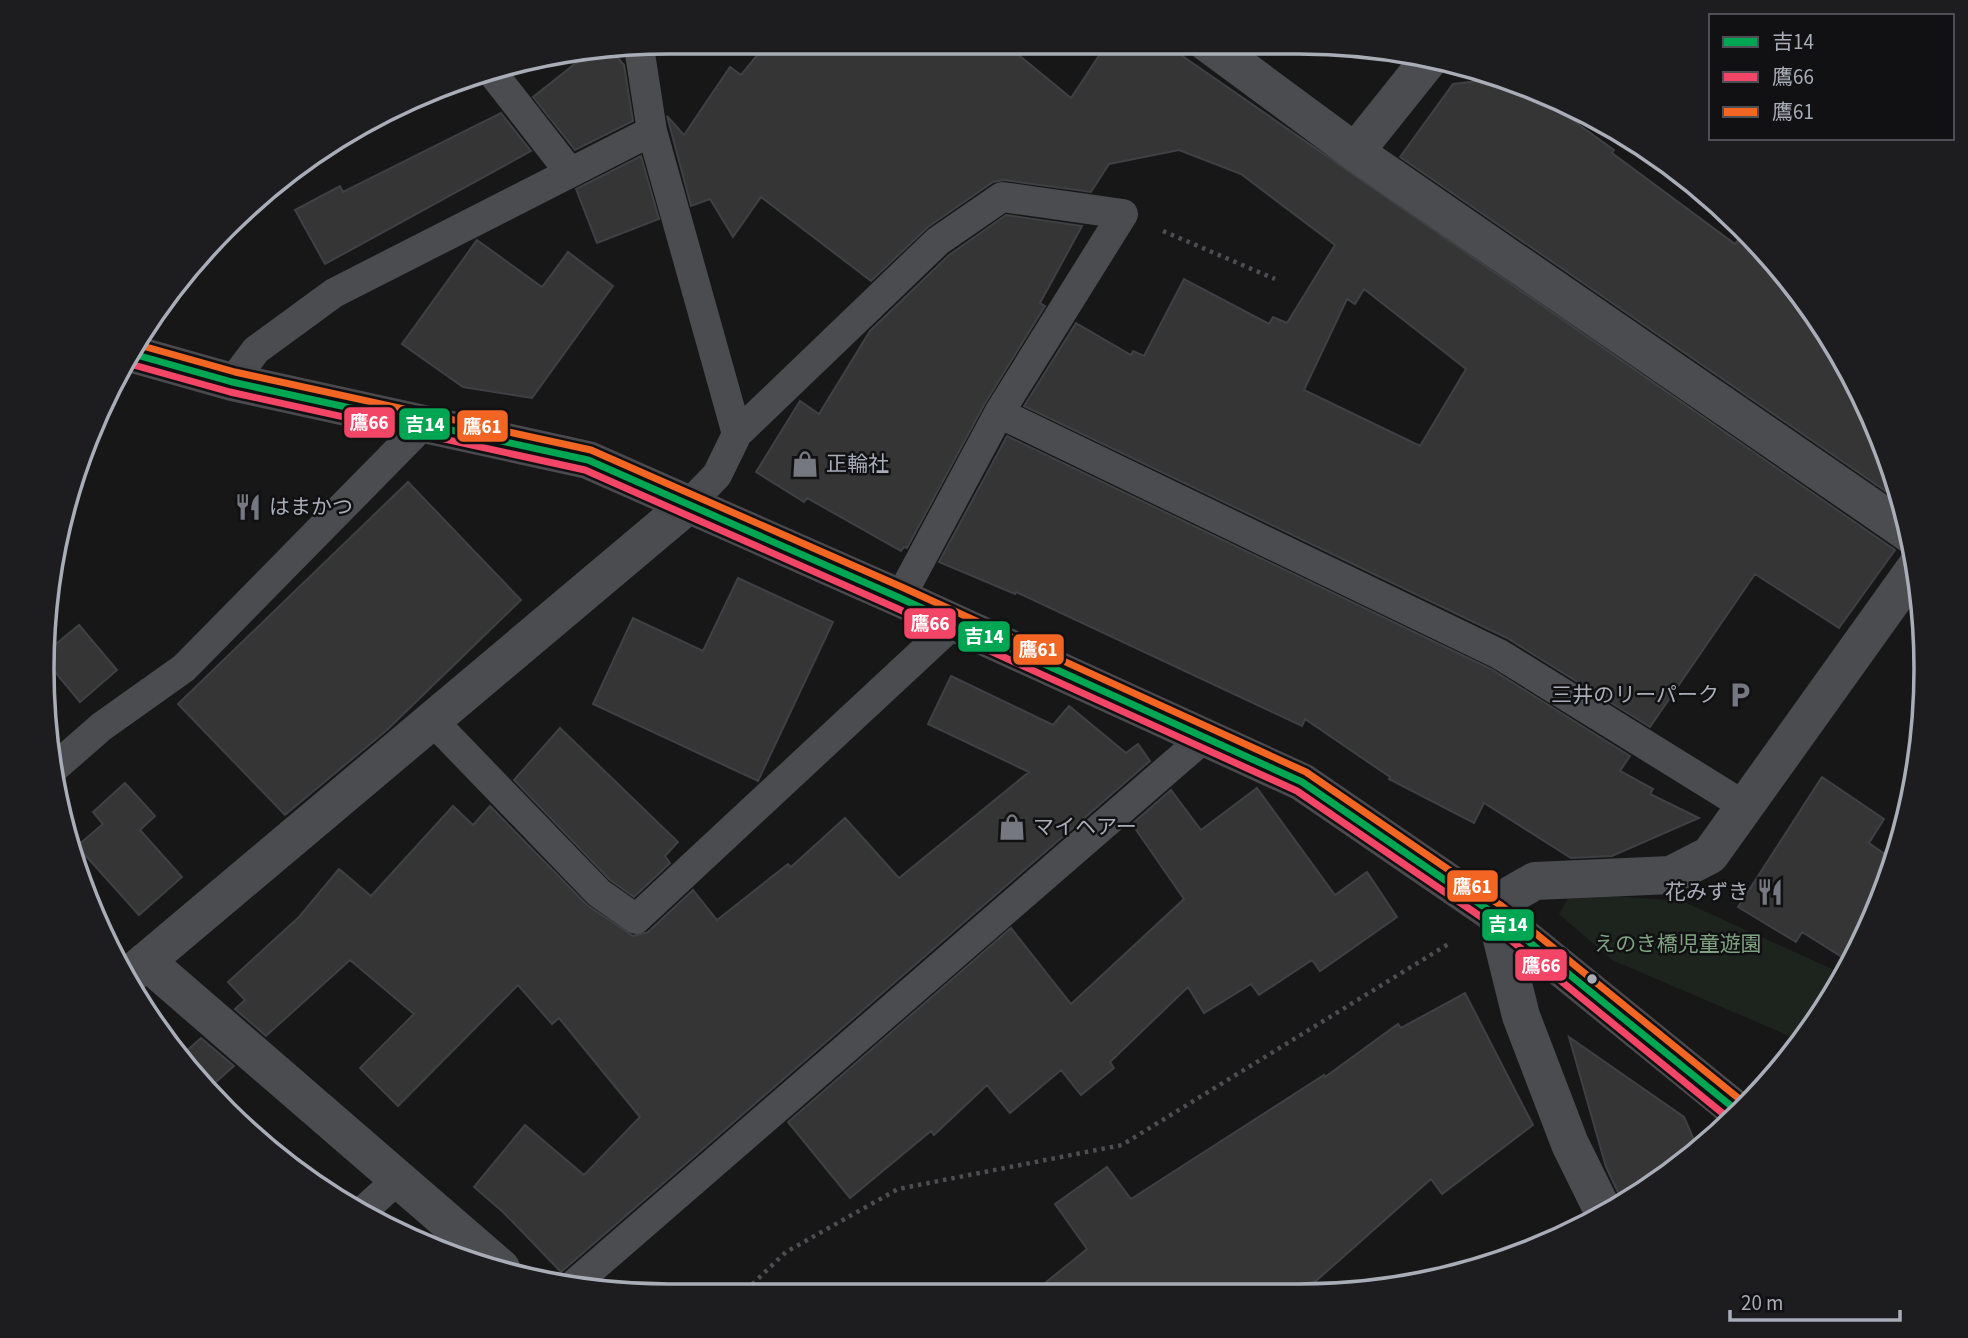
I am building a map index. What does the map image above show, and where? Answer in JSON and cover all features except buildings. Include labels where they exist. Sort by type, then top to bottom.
[{"type":"main road","points":[[141,356],[232,382],[422,426],[588,460],[900,598],[1303,782],[1496,915],[1731,1106]]},
{"type":"street","points":[[1222,54],[1355,152],[1896,525]]},
{"type":"street","points":[[1355,152],[1423,67]]},
{"type":"street","points":[[487,1256],[397,1180],[135,970],[689,504]]},
{"type":"street","points":[[1600,1204],[1570,1144],[1521,1016],[1496,915],[1512,894],[1535,881],[1671,875],[1710,855],[1907,580]]},
{"type":"lane","points":[[640,55],[652,131],[737,434]]},
{"type":"lane","points":[[497,79],[569,172]]},
{"type":"lane","points":[[232,382],[256,350],[334,293],[652,131]]},
{"type":"lane","points":[[689,504],[717,475],[737,434],[939,242],[1002,197],[1123,214],[999,413],[900,598]]},
{"type":"lane","points":[[999,413],[1499,654],[1746,807]]},
{"type":"lane","points":[[62,761],[101,727],[184,668],[422,426]]},
{"type":"lane","points":[[432,720],[599,893],[636,919],[954,623]]},
{"type":"lane","points":[[582,1277],[1205,737]]},
{"type":"lane","points":[[370,1205],[397,1180]]},
{"type":"path","points":[[1123,214],[1275,279]]},
{"type":"path","points":[[753,1284],[786,1252],[898,1189],[1122,1145],[1496,915]]},
{"type":"green space","name":"えのき橋児童遊園","points":[[1571,893],[1682,901],[1834,970],[1791,1037],[1612,960],[1559,914]]},
{"type":"transit line","name":"鷹61","points":[[146,347],[235,372],[591,450],[904,588],[1306,772],[1503,907],[1739,1099]]},
{"type":"transit line","name":"吉14","points":[[141,356],[232,382],[588,460],[900,598],[1302,782],[1496,915],[1731,1106]]},
{"type":"transit line","name":"鷹66","points":[[135,365],[230,392],[585,470],[1297,791],[1490,923],[1723,1114]]},
{"type":"place","name":"正輪社","points":[[805,464]]},
{"type":"place","name":"はまかつ","points":[[248,507]]},
{"type":"place","name":"三井のリーパーク","points":[[1740,695]]},
{"type":"place","name":"マイヘアー","points":[[1012,827]]},
{"type":"place","name":"花みずき","points":[[1770,892]]}]
